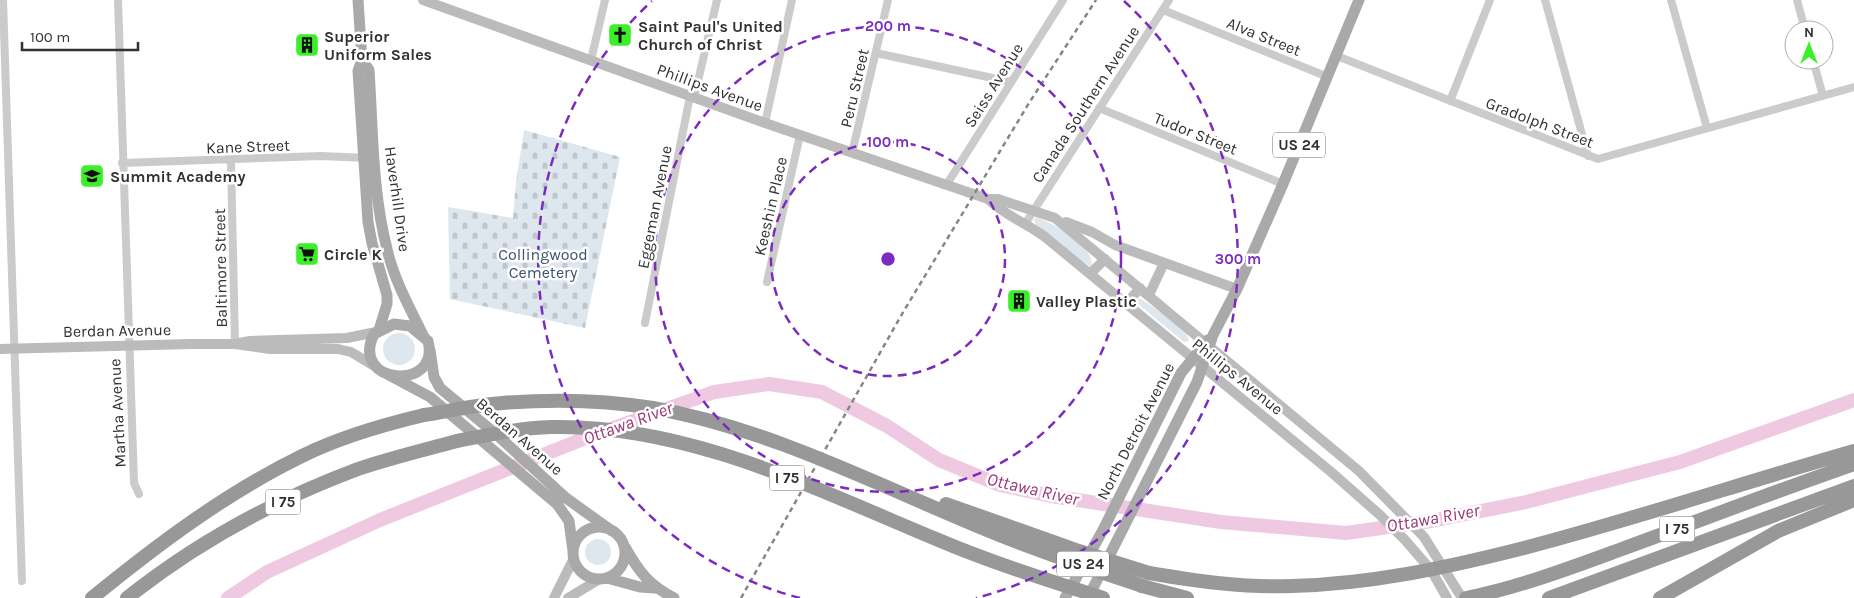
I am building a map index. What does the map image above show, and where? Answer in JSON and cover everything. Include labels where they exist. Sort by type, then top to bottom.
[{"type":"highway","name":"I 75","points":[[92,598],[139,560],[204,514],[302,456],[350,436],[424,415],[501,403],[541,401],[604,403],[652,408],[707,420],[766,439],[859,475],[993,533],[1142,586],[1187,598]]},
{"type":"highway","name":"I 75","points":[[126,598],[195,548],[250,517],[359,469],[457,442],[520,430],[552,427],[622,432],[706,449],[765,468],[991,560],[1103,598]]},
{"type":"highway","points":[[859,475],[995,520],[1079,551],[1149,572],[1201,582],[1292,586],[1364,581],[1442,572],[1610,526],[1854,451]]},
{"type":"highway","name":"I 75","points":[[1464,598],[1499,591],[1556,574],[1777,490],[1854,464]]},
{"type":"highway","name":"I 75","points":[[1549,598],[1854,486]]},
{"type":"highway","points":[[1660,598],[1778,531],[1854,500]]},
{"type":"highway","points":[[991,560],[1074,598]]},
{"type":"main road","points":[[350,0],[359,13]]},
{"type":"main road","name":"Haverhill Drive","points":[[358,0],[362,60],[369,70],[372,243],[387,295],[387,304],[378,331]]},
{"type":"main road","name":"North Detroit Avenue","points":[[1088,598],[1197,382],[1209,342],[1237,289],[1283,184],[1359,0]]},
{"type":"main road","name":"Haverhill Drive","points":[[371,155],[386,248],[403,295],[424,337]]},
{"type":"main road","points":[[398,323],[410,326],[424,337],[430,350],[426,364],[419,371],[404,376],[387,374],[376,368],[370,349],[372,339],[378,331],[398,323]]},
{"type":"main road","name":"North Detroit Avenue","points":[[1065,598],[1103,530],[1180,372],[1209,342]]},
{"type":"main road","name":"Berdan Avenue","points":[[430,350],[434,377],[440,388],[540,476],[582,510],[612,530]]},
{"type":"main road","name":"Berdan Avenue","points":[[387,374],[417,390],[442,407],[565,512],[570,526],[573,555]]},
{"type":"main road","points":[[655,588],[640,587],[582,574],[573,555],[580,535],[587,530],[604,528],[612,530],[623,543],[637,569],[655,588],[674,598]]},
{"type":"main road","points":[[603,579],[621,568],[624,560],[623,543]]},
{"type":"street","points":[[3,0],[22,581]]},
{"type":"street","name":"Martha Avenue","points":[[118,0],[128,346],[134,483],[139,494]]},
{"type":"street","points":[[591,60],[605,0]]},
{"type":"street","name":"Eggeman Avenue","points":[[645,323],[692,97],[717,0]]},
{"type":"street","points":[[765,123],[792,0]]},
{"type":"street","name":"Peru Street","points":[[852,153],[888,0]]},
{"type":"street","name":"Seiss Avenue","points":[[947,184],[1063,0]]},
{"type":"street","name":"Canada Southern Avenue","points":[[1025,224],[1169,0]]},
{"type":"street","points":[[1450,101],[1490,0]]},
{"type":"street","points":[[1545,0],[1588,156]]},
{"type":"street","points":[[1671,0],[1706,128]]},
{"type":"street","points":[[1797,0],[1802,20]]},
{"type":"street","name":"Phillips Avenue","points":[[427,1],[765,123],[988,199],[998,199],[1033,210],[1092,232],[1115,245],[1237,289]]},
{"type":"street","name":"Alva Street","points":[[1163,10],[1328,77]]},
{"type":"street","points":[[876,53],[1011,82]]},
{"type":"street","name":"Gradolph Street","points":[[1337,56],[1598,159],[1854,87]]},
{"type":"street","points":[[1816,70],[1823,96]]},
{"type":"street","name":"Tudor Street","points":[[1099,108],[1283,184]]},
{"type":"street","name":"Keeshin Place","points":[[767,282],[800,135]]},
{"type":"street","name":"Kane Street","points":[[122,163],[231,161],[371,155]]},
{"type":"street","name":"Baltimore Street","points":[[231,161],[236,344]]},
{"type":"street","name":"Phillips Avenue","points":[[988,199],[1000,211],[1038,232],[1193,358],[1370,506],[1414,550],[1442,572]]},
{"type":"street","name":"Phillips Avenue","points":[[1055,218],[1209,342],[1359,471],[1432,548],[1442,572],[1447,598]]},
{"type":"street","points":[[1090,274],[1104,258]]},
{"type":"street","points":[[1149,295],[1164,263]]},
{"type":"street","points":[[1126,304],[1140,288]]},
{"type":"street","name":"Berdan Avenue","points":[[236,344],[250,341],[347,338],[378,331]]},
{"type":"street","name":"Berdan Avenue","points":[[0,349],[236,344],[270,349],[338,349],[351,352],[376,368]]},
{"type":"street","points":[[554,598],[573,555]]},
{"type":"street","points":[[1442,572],[1464,598]]},
{"type":"street","points":[[568,598],[603,579]]},
{"type":"green space","name":"Collingwood Cemetery","points":[[524,130],[620,157],[585,328],[450,299],[448,207],[513,218]]},
{"type":"green space","points":[[1036,217],[1063,230],[1080,243],[1087,250],[1092,268],[1037,227],[1034,220]]},
{"type":"green space","points":[[1138,299],[1141,299],[1177,323],[1187,335],[1189,341],[1184,342],[1137,303]]},
{"type":"green space","points":[[399,333],[405,334],[410,338],[414,343],[414,355],[410,360],[405,364],[399,365],[393,364],[388,360],[384,355],[383,349],[384,343],[388,338],[393,334]]},
{"type":"green space","points":[[598,539],[607,543],[611,552],[607,561],[598,565],[589,561],[585,552],[589,543]]},
{"type":"waterway","name":"Ottawa River","points":[[228,598],[267,572],[380,520],[588,437],[714,392],[769,384],[822,392],[887,426],[939,460],[1000,485],[1051,496],[1221,522],[1346,533],[1431,521],[1526,502],[1680,462],[1854,400]]},
{"type":"railway","points":[[741,598],[902,314],[1029,103],[1096,0]]},
{"type":"place","name":"Saint Paul's United Church of Christ","points":[[620,35]]},
{"type":"place","name":"Superior Uniform Sales","points":[[307,45]]},
{"type":"place","name":"Summit Academy","points":[[92,176]]},
{"type":"place","name":"Circle K","points":[[307,254]]},
{"type":"place","name":"Valley Plastic","points":[[1019,301]]}]
